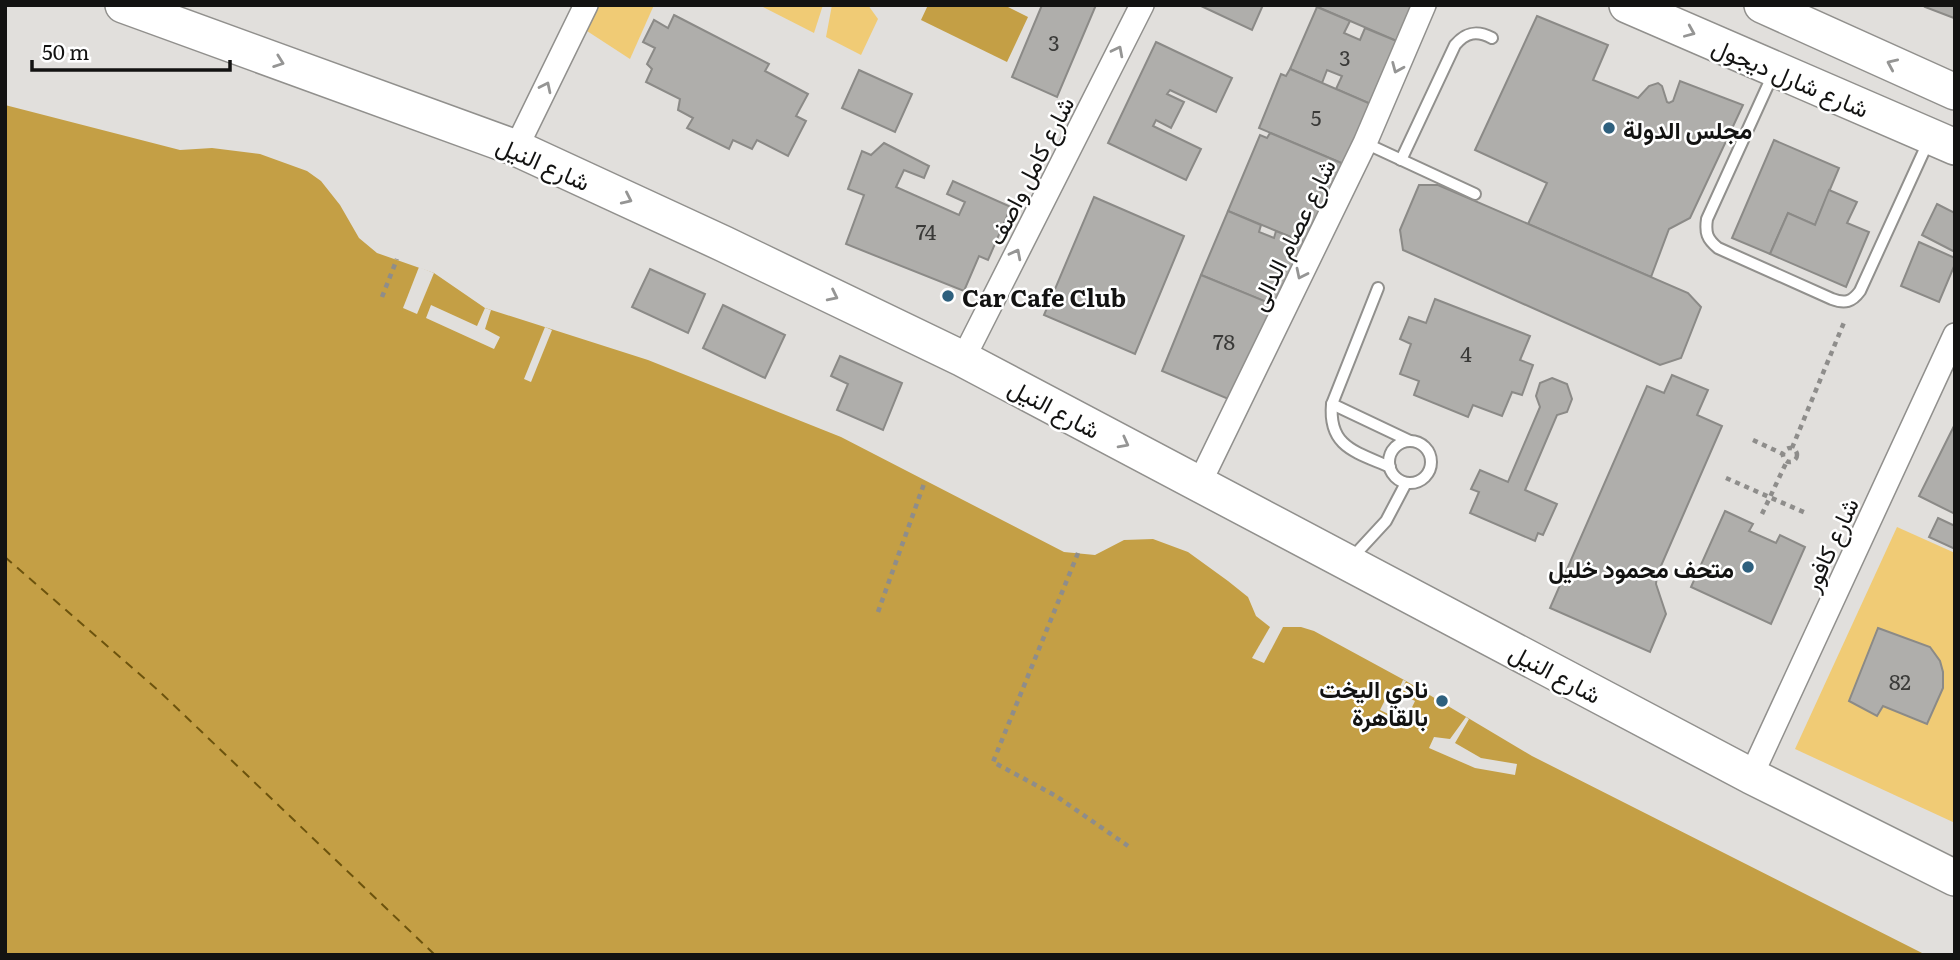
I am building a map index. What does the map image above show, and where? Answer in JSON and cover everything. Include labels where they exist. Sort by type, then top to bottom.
[{"type":"main road","name":"شارع شارل ديجول","points":[[1627,5],[1943,141]]},
{"type":"main road","name":"شارع شارل ديجول","points":[[1762,5],[1955,92]]},
{"type":"main road","name":"شارع النيل","points":[[135,7],[516,148],[724,244],[964,359],[1751,776],[1955,878]]},
{"type":"street","points":[[516,148],[586,5]]},
{"type":"street","name":"شارع كامل واصف","points":[[964,359],[1142,5]]},
{"type":"street","name":"شارع عصام الدالى","points":[[1200,482],[1364,143],[1424,5]]},
{"type":"street","name":"شارع كافور","points":[[1751,776],[1955,335]]},
{"type":"lane","points":[[1401,160],[1455,45],[1462,37],[1472,33],[1482,33],[1492,38]]},
{"type":"lane","points":[[1776,70],[1707,219],[1705,230],[1709,241],[1718,248],[1832,299],[1842,303],[1853,300],[1860,291],[1943,141]]},
{"type":"lane","points":[[1364,143],[1475,194]]},
{"type":"lane","points":[[1378,288],[1332,404],[1331,420],[1336,436],[1347,447],[1390,467]]},
{"type":"lane","points":[[1332,404],[1419,443],[1426,449],[1431,465],[1423,479],[1406,483],[1393,475],[1390,458],[1394,449],[1410,441]]},
{"type":"lane","points":[[1348,562],[1386,521],[1406,483]]},
{"type":"path","points":[[382,297],[397,259]]},
{"type":"path","points":[[1783,454],[1791,448],[1853,300]]},
{"type":"path","points":[[1753,440],[1783,454],[1787,461]]},
{"type":"path","points":[[1787,461],[1796,459],[1797,453],[1791,448]]},
{"type":"path","points":[[1762,514],[1787,461]]},
{"type":"path","points":[[1726,478],[1808,514]]},
{"type":"path","points":[[878,612],[925,481]]},
{"type":"path","points":[[1078,553],[993,762],[1056,796],[1128,846]]},
{"type":"shaded area","points":[[599,5],[654,5],[630,59],[587,31]]},
{"type":"shaded area","points":[[759,5],[823,5],[814,33]]},
{"type":"shaded area","points":[[832,5],[868,5],[878,19],[861,55],[826,37]]},
{"type":"shaded area","points":[[928,5],[1004,5],[1028,17],[1007,62],[921,20]]},
{"type":"shaded area","points":[[5,105],[180,150],[212,148],[260,154],[307,171],[321,181],[340,205],[359,238],[377,253],[434,273],[485,308],[648,360],[841,437],[1064,552],[1095,555],[1124,540],[1153,539],[1188,552],[1248,597],[1256,616],[1270,627],[1301,627],[1314,631],[1406,681],[1532,756],[1926,955],[5,955]]},
{"type":"shaded area","points":[[1897,527],[1955,553],[1955,823],[1795,749]]},
{"type":"pier","points":[[419,267],[434,273],[417,314],[403,308]]},
{"type":"pier","points":[[431,305],[477,326],[485,308],[491,310],[485,329],[500,337],[494,349],[426,318]]},
{"type":"pier","points":[[545,327],[552,330],[531,382],[524,379]]},
{"type":"pier","points":[[1270,627],[1283,627],[1264,663],[1252,658]]},
{"type":"pier","points":[[1403,680],[1406,681],[1400,693],[1415,701],[1405,722],[1380,710],[1390,690],[1397,693]]},
{"type":"pier","points":[[1466,717],[1469,719],[1455,743],[1481,758],[1517,764],[1515,775],[1475,768],[1429,748],[1434,737],[1450,739]]},
{"type":"building","points":[[1042,5],[1096,5],[1057,97],[1012,77]]},
{"type":"building","points":[[1199,5],[1263,5],[1252,30]]},
{"type":"building","points":[[1313,5],[1415,5],[1399,42]]},
{"type":"building","points":[[1955,5],[1954,18],[1925,7]]},
{"type":"building","points":[[1317,7],[1350,21],[1344,33],[1360,40],[1365,28],[1399,42],[1373,105],[1336,89],[1342,76],[1327,70],[1322,83],[1290,69]]},
{"type":"building","points":[[674,15],[769,64],[765,71],[808,94],[796,116],[806,121],[788,156],[757,140],[752,149],[733,140],[729,149],[687,128],[693,118],[678,110],[680,99],[646,82],[652,69],[647,64],[655,48],[643,42],[654,20],[668,28]]},
{"type":"building","name":"مجلس الدولة","points":[[1537,16],[1608,45],[1593,80],[1638,98],[1649,86],[1658,83],[1669,103],[1673,101],[1680,81],[1743,105],[1690,218],[1669,229],[1651,277],[1528,224],[1547,183],[1475,150]]},
{"type":"building","points":[[1156,42],[1232,78],[1216,112],[1170,90],[1167,94],[1184,102],[1171,128],[1156,120],[1153,126],[1201,149],[1186,180],[1108,143]]},
{"type":"building","points":[[1290,69],[1373,105],[1346,165],[1259,128],[1281,74],[1286,76]]},
{"type":"building","points":[[859,70],[912,94],[895,132],[842,108]]},
{"type":"building","points":[[1270,133],[1346,165],[1313,246],[1228,211],[1260,135],[1267,138]]},
{"type":"building","points":[[1774,140],[1839,168],[1815,225],[1788,213],[1770,254],[1732,238]]},
{"type":"building","points":[[884,143],[929,166],[924,178],[904,170],[896,187],[959,215],[965,202],[947,194],[953,181],[1011,207],[988,260],[979,256],[964,291],[846,244],[864,195],[848,189],[862,151],[871,155]]},
{"type":"building","points":[[1419,185],[1438,185],[1688,293],[1701,307],[1681,358],[1660,365],[1403,250],[1400,230]]},
{"type":"building","points":[[1829,190],[1857,202],[1847,223],[1869,232],[1846,287],[1770,254],[1788,213],[1815,225]]},
{"type":"building","points":[[1094,197],[1184,236],[1135,354],[1044,315]]},
{"type":"building","points":[[1937,204],[1955,213],[1955,252],[1922,235]]},
{"type":"building","points":[[1228,211],[1261,225],[1259,232],[1274,238],[1276,231],[1313,246],[1286,310],[1201,275]]},
{"type":"building","points":[[1919,242],[1955,258],[1939,302],[1901,286]]},
{"type":"building","points":[[650,269],[705,294],[688,333],[632,307]]},
{"type":"building","points":[[1201,275],[1286,310],[1245,406],[1162,371]]},
{"type":"building","points":[[1435,299],[1530,336],[1520,360],[1533,365],[1522,395],[1512,392],[1502,416],[1473,405],[1468,417],[1414,395],[1419,381],[1400,374],[1411,344],[1400,339],[1409,317],[1426,323]]},
{"type":"building","points":[[723,305],[785,335],[765,378],[703,348]]},
{"type":"building","points":[[840,356],[902,383],[883,430],[837,410],[848,384],[831,376]]},
{"type":"building","points":[[1672,375],[1708,390],[1697,415],[1722,426],[1657,575],[1656,584],[1666,614],[1650,652],[1550,608],[1647,386],[1664,393]]},
{"type":"building","points":[[1552,378],[1567,384],[1572,399],[1567,412],[1557,415],[1525,490],[1557,504],[1543,535],[1538,533],[1535,541],[1470,513],[1479,492],[1471,489],[1480,470],[1508,482],[1540,407],[1536,396],[1540,383]]},
{"type":"building","points":[[1955,424],[1955,514],[1919,496]]},
{"type":"building","name":"متحف محمود خليل","points":[[1725,511],[1753,524],[1749,531],[1776,543],[1780,535],[1805,547],[1771,624],[1691,587]]},
{"type":"building","points":[[1938,518],[1955,526],[1955,549],[1929,537]]},
{"type":"building","points":[[1878,628],[1930,647],[1940,661],[1943,688],[1927,724],[1883,706],[1877,716],[1849,701]]},
{"type":"ferry route","points":[[5,557],[159,691],[435,955]]},
{"type":"place","name":"مجلس الدولة","points":[[1609,128]]},
{"type":"place","name":"Car Cafe Club","points":[[948,296]]},
{"type":"place","name":"متحف محمود خليل","points":[[1748,567]]},
{"type":"place","name":"نادي اليخت بالقاهرة","points":[[1442,701]]}]
